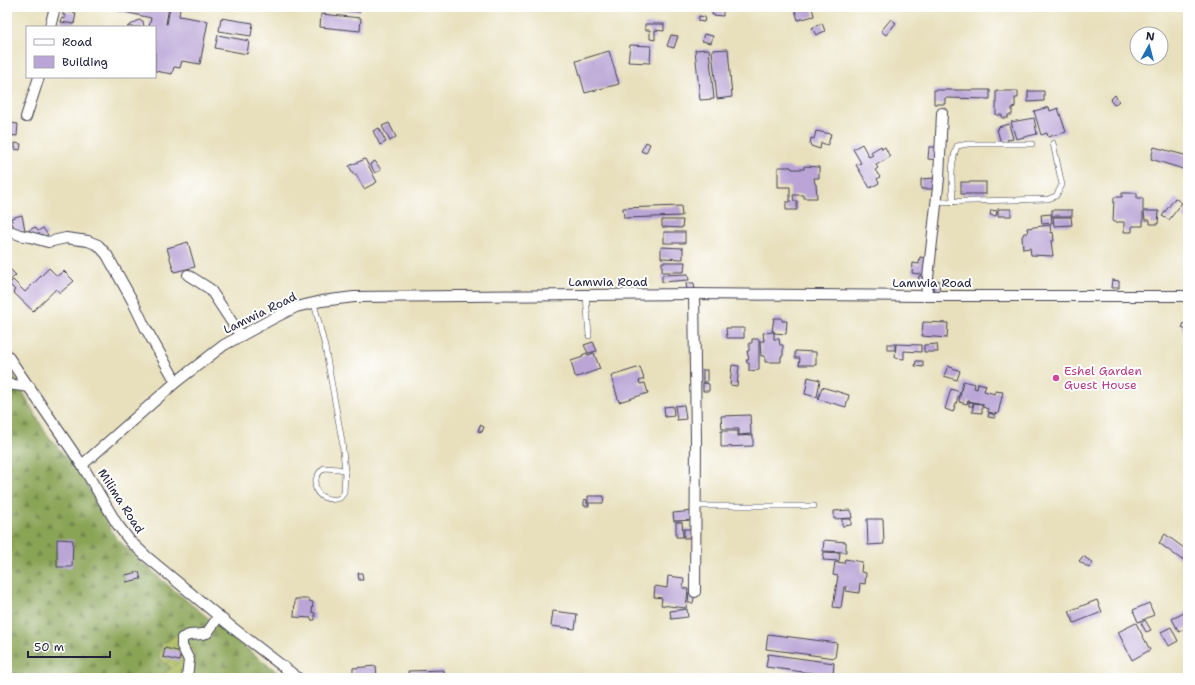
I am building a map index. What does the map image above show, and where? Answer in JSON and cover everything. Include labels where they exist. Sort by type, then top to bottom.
[{"type":"street","points":[[50,26],[55,7]]},
{"type":"street","points":[[26,117],[39,78]]},
{"type":"street","points":[[926,296],[937,202],[942,113]]},
{"type":"street","points":[[7,230],[48,242],[66,238],[88,240],[98,244],[107,255],[176,382]]},
{"type":"street","points":[[188,275],[210,289],[241,336]]},
{"type":"street","points":[[694,294],[696,440],[695,592]]},
{"type":"street","name":"Lamwia Road","points":[[82,465],[176,382],[224,345],[296,307],[314,303],[354,297],[694,294],[1188,296]]},
{"type":"street","name":"Milima Road","points":[[7,355],[82,465],[117,524],[130,541],[219,616],[298,678]]},
{"type":"street","points":[[7,384],[30,387]]},
{"type":"street","points":[[188,678],[189,660],[182,646],[182,638],[189,635],[207,633],[219,616]]},
{"type":"lane","points":[[937,202],[1048,199],[1056,196],[1062,185],[1053,143]]},
{"type":"lane","points":[[953,202],[951,171],[953,157],[957,146],[968,144],[1032,144]]},
{"type":"lane","points":[[586,295],[589,336]]},
{"type":"lane","points":[[314,303],[325,347],[342,441],[344,471],[344,493],[340,498],[331,500],[323,497],[317,492],[315,485],[316,478],[324,468],[344,471]]},
{"type":"lane","points":[[696,506],[814,506]]},
{"type":"green space","points":[[7,364],[45,432],[83,478],[115,537],[172,589],[285,678],[193,678],[195,654],[157,678],[7,678]]},
{"type":"green space","points":[[177,634],[185,634],[195,654],[193,678],[157,678],[171,668],[158,657],[162,644]]},
{"type":"building","points":[[112,7],[169,7],[167,24],[170,7],[180,8],[179,16],[208,21],[200,64],[182,61],[180,68],[174,67],[172,74],[156,71],[156,26],[149,26],[151,18],[111,9]]},
{"type":"building","points":[[321,7],[360,7],[360,12],[321,9]]},
{"type":"building","points":[[812,7],[814,16],[798,20],[795,10]]},
{"type":"building","points":[[713,9],[723,10],[723,16],[712,15]]},
{"type":"building","points":[[63,11],[76,13],[74,24],[61,22],[62,18],[65,19]]},
{"type":"building","points":[[321,14],[361,18],[360,31],[320,27]]},
{"type":"building","points":[[699,16],[705,17],[704,22],[698,21]]},
{"type":"building","points":[[221,18],[253,23],[251,36],[219,31]]},
{"type":"building","points":[[891,19],[896,23],[886,35],[881,31]]},
{"type":"building","points":[[139,20],[143,21],[144,26],[129,26]]},
{"type":"building","points":[[822,23],[825,31],[816,35],[812,28]]},
{"type":"building","points":[[645,24],[664,24],[664,31],[655,30],[655,40],[650,39],[650,30],[645,30]]},
{"type":"building","points":[[704,34],[713,36],[711,43],[702,41]]},
{"type":"building","points":[[218,35],[249,41],[247,54],[215,48]]},
{"type":"building","points":[[671,35],[678,36],[674,48],[667,46]]},
{"type":"building","points":[[630,45],[651,46],[650,63],[628,62]]},
{"type":"building","points":[[709,49],[714,99],[700,100],[695,50]]},
{"type":"building","points":[[728,49],[732,97],[717,99],[712,50]]},
{"type":"building","points":[[609,51],[619,84],[585,93],[576,61]]},
{"type":"building","points":[[934,90],[990,90],[990,99],[945,98],[945,104],[934,104]]},
{"type":"building","points":[[996,91],[1018,91],[1018,98],[1015,98],[1015,107],[1012,108],[1012,115],[1008,115],[1008,118],[1002,118],[1002,115],[996,115]]},
{"type":"building","points":[[1028,91],[1044,91],[1044,101],[1028,102]]},
{"type":"building","points":[[1115,95],[1119,101],[1114,105],[1110,100]]},
{"type":"building","points":[[1049,107],[1050,111],[1058,108],[1066,132],[1048,137],[1047,133],[1041,135],[1034,111]]},
{"type":"building","points":[[1034,118],[1037,134],[1016,139],[1011,122]]},
{"type":"building","points":[[10,123],[18,124],[17,136],[9,135]]},
{"type":"building","points":[[389,123],[396,137],[390,141],[382,126]]},
{"type":"building","points":[[1009,124],[1013,139],[1007,140],[1008,142],[1001,144],[997,129],[999,129],[998,127]]},
{"type":"building","points":[[379,128],[386,142],[380,145],[373,131]]},
{"type":"building","points":[[816,131],[831,134],[828,145],[821,143],[820,149],[811,146],[810,144],[811,138],[814,139]]},
{"type":"building","points":[[646,142],[650,144],[646,153],[641,151]]},
{"type":"building","points":[[15,143],[21,144],[20,150],[15,149]]},
{"type":"building","points":[[862,144],[869,157],[873,155],[871,152],[881,146],[882,149],[885,147],[890,157],[876,165],[878,168],[875,170],[880,177],[877,179],[879,183],[870,188],[856,165],[861,163],[853,149]]},
{"type":"building","points":[[929,147],[939,147],[938,160],[928,159]]},
{"type":"building","points":[[1154,147],[1188,156],[1186,170],[1151,159]]},
{"type":"building","points":[[365,159],[377,182],[364,189],[356,174],[354,175],[349,166]]},
{"type":"building","points":[[375,161],[381,170],[375,173],[370,164]]},
{"type":"building","points":[[804,166],[819,167],[819,178],[814,178],[817,198],[804,198],[804,195],[793,195],[794,201],[797,201],[797,210],[786,210],[786,202],[790,202],[790,187],[778,187],[778,167],[804,169]]},
{"type":"building","points":[[935,178],[936,189],[921,189],[921,179]]},
{"type":"building","points":[[961,182],[986,182],[986,194],[961,194]]},
{"type":"building","points":[[1122,193],[1137,193],[1137,198],[1143,198],[1143,226],[1132,226],[1132,232],[1124,232],[1124,222],[1113,222],[1114,197],[1122,197]]},
{"type":"building","points":[[1175,198],[1182,203],[1169,220],[1162,216]]},
{"type":"building","points":[[681,206],[682,216],[624,218],[623,208]]},
{"type":"building","points":[[1188,208],[1188,220],[1183,217]]},
{"type":"building","points":[[998,209],[1011,209],[1011,216],[998,216]]},
{"type":"building","points":[[991,210],[997,211],[996,216],[990,215]]},
{"type":"building","points":[[1052,210],[1072,210],[1072,216],[1052,216]]},
{"type":"building","points":[[1144,211],[1159,211],[1158,224],[1150,224],[1150,220],[1145,220]]},
{"type":"building","points":[[1051,214],[1052,223],[1042,224],[1041,215]]},
{"type":"building","points":[[22,215],[25,230],[15,232],[11,218]]},
{"type":"building","points":[[1053,217],[1071,217],[1072,225],[1054,226]]},
{"type":"building","points":[[662,220],[683,220],[682,228],[662,227]]},
{"type":"building","points":[[1050,225],[1051,233],[1053,232],[1054,241],[1051,241],[1053,256],[1031,255],[1030,248],[1023,249],[1022,237],[1024,233],[1028,233],[1027,228]]},
{"type":"building","points":[[35,227],[38,231],[43,228],[48,235],[41,240],[32,236],[28,231]]},
{"type":"building","points":[[664,232],[685,232],[685,243],[664,243]]},
{"type":"building","points":[[188,242],[195,267],[174,272],[167,248]]},
{"type":"building","points":[[661,247],[683,248],[683,259],[661,258]]},
{"type":"building","points":[[920,257],[928,258],[926,275],[912,273],[913,263],[919,264]]},
{"type":"building","points":[[662,262],[685,262],[684,272],[662,272]]},
{"type":"building","points":[[8,267],[16,275],[7,283],[7,268]]},
{"type":"building","points":[[49,268],[57,276],[64,271],[74,281],[60,293],[56,289],[33,311],[13,292],[15,290],[9,284],[13,280],[25,292]]},
{"type":"building","points":[[688,274],[689,280],[662,282],[662,275]]},
{"type":"building","points":[[919,276],[924,276],[923,282],[918,281]]},
{"type":"building","points":[[934,280],[940,281],[939,292],[933,292]]},
{"type":"building","points":[[1112,280],[1119,281],[1119,288],[1111,288]]},
{"type":"building","points":[[686,283],[694,283],[695,290],[687,290]]},
{"type":"building","points":[[774,318],[782,318],[782,321],[787,321],[786,334],[774,333],[774,331],[772,331]]},
{"type":"building","points":[[923,322],[948,323],[947,338],[922,336]]},
{"type":"building","points":[[1184,323],[1188,325],[1188,331],[1182,328]]},
{"type":"building","points":[[726,328],[744,328],[744,338],[727,338]]},
{"type":"building","points":[[774,332],[774,339],[779,339],[780,345],[783,345],[783,356],[781,356],[781,362],[765,362],[765,356],[761,356],[760,341],[764,341],[763,333]]},
{"type":"building","points":[[752,339],[759,339],[759,370],[749,371],[749,363],[747,363],[746,360],[749,360],[747,351],[749,351],[749,343],[752,343]]},
{"type":"building","points":[[593,342],[597,351],[588,353],[584,345]]},
{"type":"building","points":[[887,344],[895,344],[895,350],[887,350]]},
{"type":"building","points":[[896,344],[921,345],[921,352],[904,351],[904,359],[895,358]]},
{"type":"building","points":[[937,344],[938,352],[924,352],[924,345]]},
{"type":"building","points":[[795,351],[816,352],[816,365],[799,365],[800,358],[795,358]]},
{"type":"building","points":[[587,353],[588,355],[594,353],[600,369],[577,377],[575,376],[571,361],[583,357],[582,355]]},
{"type":"building","points":[[916,361],[923,361],[923,367],[915,366]]},
{"type":"building","points":[[732,365],[739,366],[737,386],[730,385]]},
{"type":"building","points":[[948,366],[960,371],[957,380],[944,376]]},
{"type":"building","points":[[640,367],[644,379],[639,381],[640,384],[645,383],[648,393],[619,402],[611,376]]},
{"type":"building","points":[[703,370],[707,370],[707,382],[703,382]]},
{"type":"building","points":[[808,377],[820,380],[817,397],[805,394]]},
{"type":"building","points":[[963,381],[975,384],[974,388],[977,389],[978,383],[986,385],[984,391],[995,394],[995,391],[1003,392],[998,414],[988,412],[988,409],[983,407],[983,404],[968,401],[967,404],[959,402]]},
{"type":"building","points":[[703,383],[709,384],[709,391],[703,391]]},
{"type":"building","points":[[822,387],[849,395],[846,407],[818,399]]},
{"type":"building","points":[[951,389],[960,392],[953,412],[945,409]]},
{"type":"building","points":[[969,402],[973,402],[973,406],[969,406]]},
{"type":"building","points":[[974,403],[982,404],[982,413],[972,412]]},
{"type":"building","points":[[684,405],[686,419],[677,420],[675,406]]},
{"type":"building","points":[[673,406],[674,416],[665,417],[664,407]]},
{"type":"building","points":[[989,413],[995,415],[995,418],[988,417]]},
{"type":"building","points":[[750,415],[751,434],[739,435],[739,429],[722,429],[721,416]]},
{"type":"building","points":[[480,425],[484,427],[482,432],[478,431]]},
{"type":"building","points":[[721,431],[738,431],[738,436],[753,435],[753,446],[721,447]]},
{"type":"building","points":[[588,496],[604,496],[603,503],[588,503]]},
{"type":"building","points":[[584,499],[587,500],[587,504],[589,504],[589,506],[584,506]]},
{"type":"building","points":[[851,510],[852,518],[834,519],[834,511]]},
{"type":"building","points":[[693,511],[694,520],[674,521],[673,513]]},
{"type":"building","points":[[842,519],[851,519],[851,525],[842,526]]},
{"type":"building","points":[[867,519],[883,519],[884,544],[868,545]]},
{"type":"building","points":[[676,522],[682,522],[683,537],[676,537]]},
{"type":"building","points":[[684,529],[692,529],[692,538],[684,538]]},
{"type":"building","points":[[1165,534],[1188,551],[1182,560],[1159,543]]},
{"type":"building","points":[[57,539],[73,540],[72,567],[57,567]]},
{"type":"building","points":[[824,540],[846,542],[846,552],[823,551]]},
{"type":"building","points":[[824,552],[840,553],[839,561],[823,560]]},
{"type":"building","points":[[1083,556],[1093,563],[1089,568],[1079,561]]},
{"type":"building","points":[[845,559],[862,562],[861,572],[866,573],[865,584],[860,583],[859,593],[846,591],[847,587],[844,587],[841,608],[833,607],[838,576],[833,575],[835,562],[844,563]]},
{"type":"building","points":[[139,572],[141,579],[126,582],[125,575]]},
{"type":"building","points":[[358,573],[362,573],[363,580],[359,580]]},
{"type":"building","points":[[668,576],[684,578],[683,588],[688,589],[686,608],[661,605],[662,598],[654,597],[655,586],[667,588]]},
{"type":"building","points":[[689,592],[695,593],[693,603],[688,603]]},
{"type":"building","points":[[295,599],[309,599],[309,601],[313,602],[312,612],[315,613],[315,620],[311,620],[311,618],[294,617]]},
{"type":"building","points":[[1097,600],[1102,612],[1074,623],[1069,611]]},
{"type":"building","points":[[1149,603],[1154,615],[1138,622],[1133,610]]},
{"type":"building","points":[[687,609],[688,617],[671,619],[670,611]]},
{"type":"building","points":[[553,611],[577,614],[575,629],[551,626]]},
{"type":"building","points":[[1188,611],[1188,627],[1179,632],[1172,619]]},
{"type":"building","points":[[1145,620],[1151,630],[1146,632],[1141,623]]},
{"type":"building","points":[[1136,623],[1150,650],[1132,660],[1118,632]]},
{"type":"building","points":[[1171,627],[1178,641],[1169,646],[1161,632]]},
{"type":"building","points":[[768,634],[837,643],[835,658],[766,649]]},
{"type":"building","points":[[165,648],[181,652],[179,661],[163,657]]},
{"type":"building","points":[[768,654],[834,663],[833,676],[766,667]]},
{"type":"building","points":[[376,666],[377,678],[353,678],[353,668]]},
{"type":"building","points":[[444,670],[444,678],[409,678],[408,671]]},
{"type":"place","name":"Eshel Garden Guest House","points":[[1056,378]]}]
